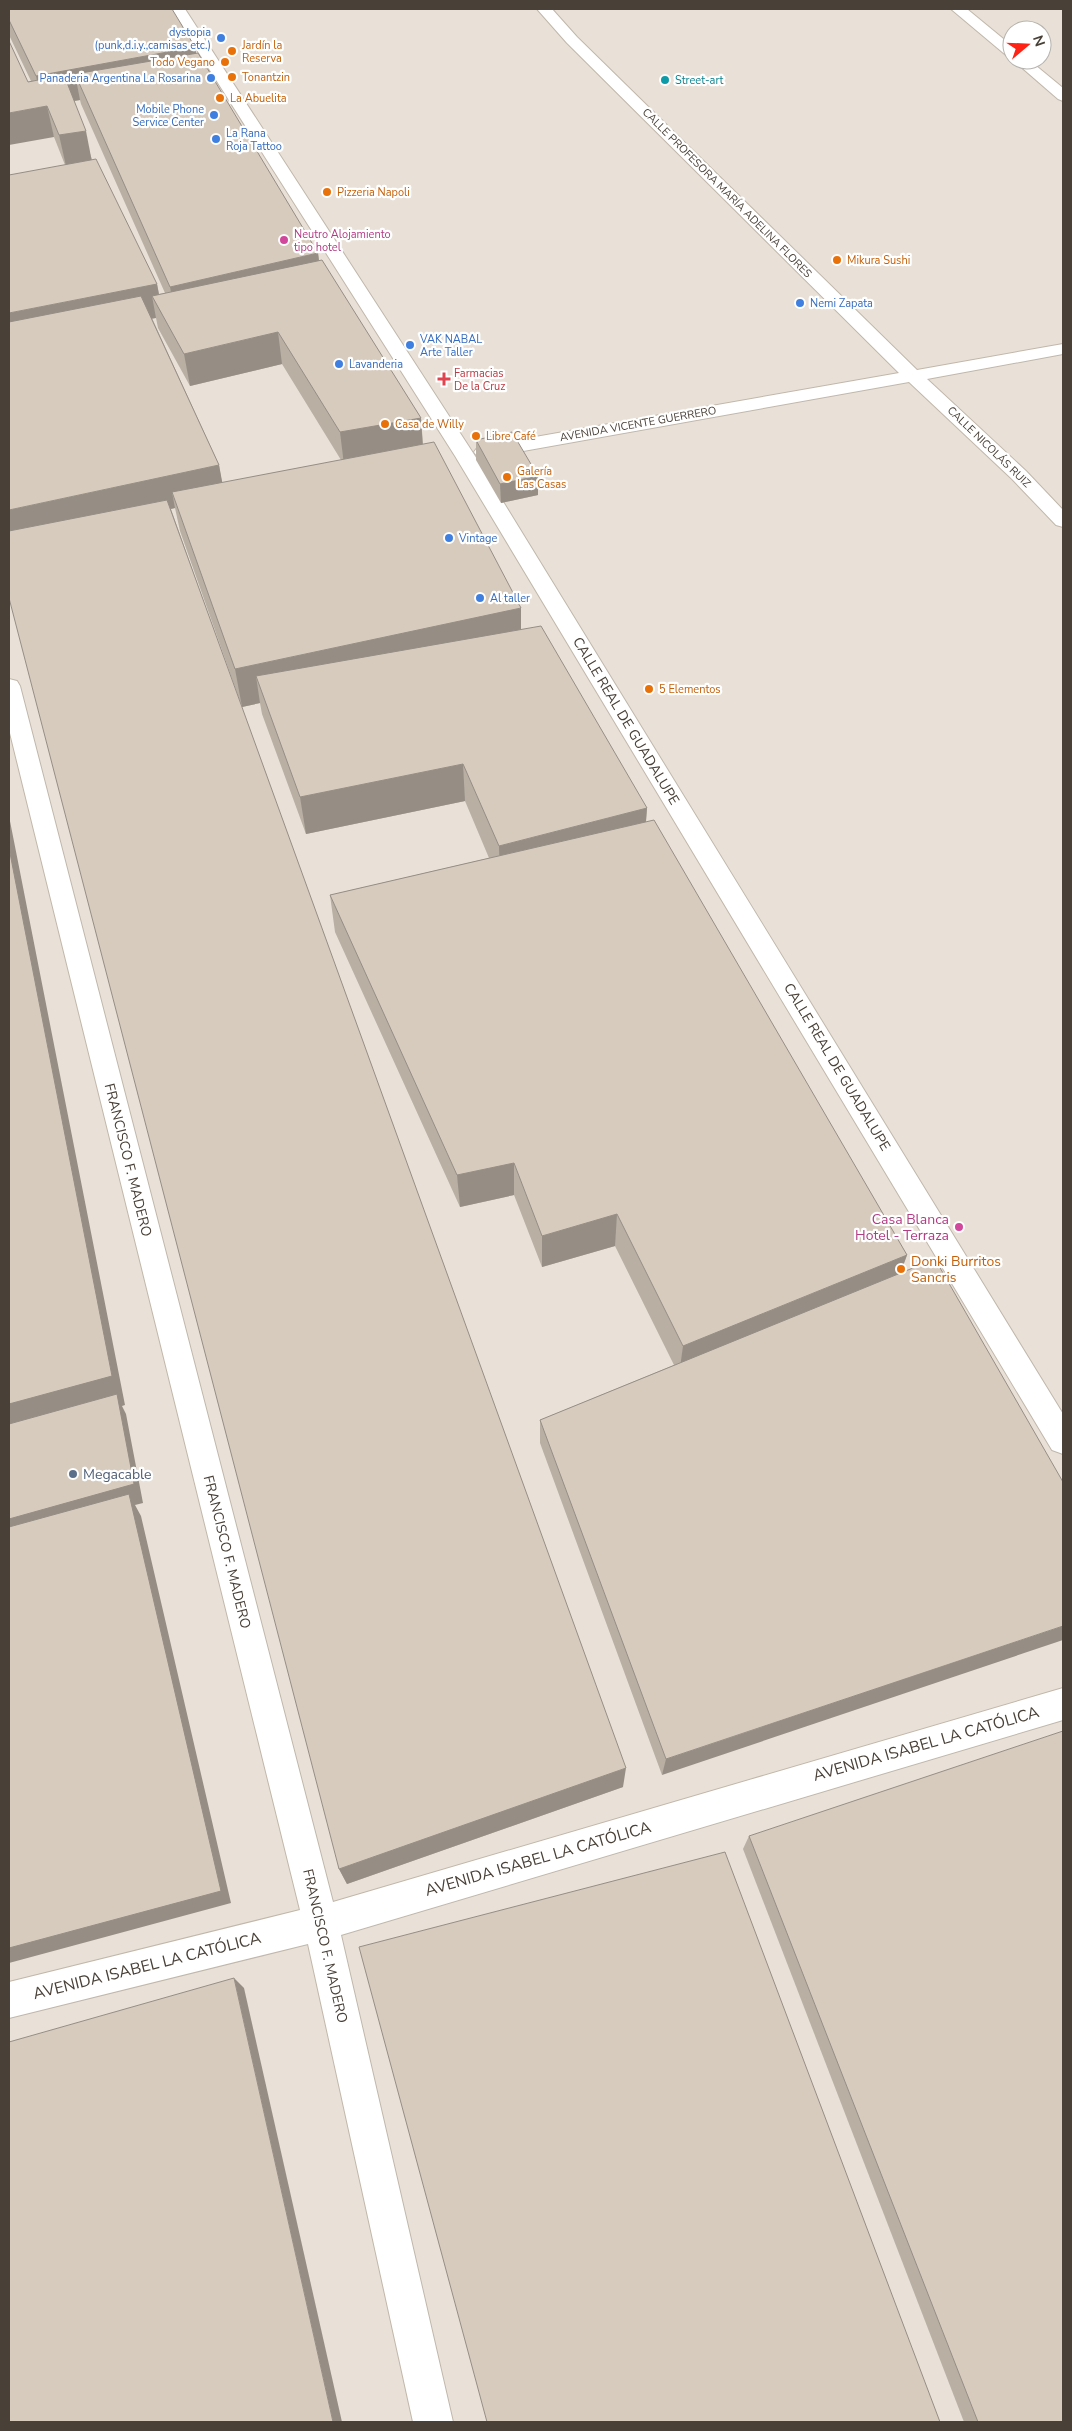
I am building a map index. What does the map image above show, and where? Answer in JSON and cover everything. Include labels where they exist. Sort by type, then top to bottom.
[{"type":"street","name":"CALLE REAL DE GUADALUPE","points":[[178,9],[1063,1440]]},
{"type":"street","name":"CALLE PROFESORA MARÍA ADELINA FLORES","points":[[544,9],[572,40],[912,374]]},
{"type":"street","points":[[958,9],[1002,46]]},
{"type":"street","points":[[1033,70],[1061,92]]},
{"type":"street","name":"AVENIDA VICENTE GUERRERO","points":[[455,458],[912,374],[1063,349]]},
{"type":"street","name":"CALLE NICOLÁS RUIZ","points":[[912,374],[1019,475],[1063,521]]},
{"type":"street","name":"FRANCISCO F. MADERO","points":[[9,686],[321,1923],[433,2422]]},
{"type":"street","name":"AVENIDA ISABEL LA CATÓLICA","points":[[9,2000],[321,1923],[1063,1704]]},
{"type":"shaded area","points":[[9,9],[1063,9],[1063,2422],[9,2422]]},
{"type":"building","points":[[9,9],[172,9],[195,47],[36,76],[9,20]]},
{"type":"building","points":[[9,41],[28,82],[64,75],[86,131],[59,135],[47,106],[9,113]]},
{"type":"building","points":[[198,53],[318,253],[170,287],[75,74]]},
{"type":"building","points":[[96,159],[157,284],[9,313],[9,175]]},
{"type":"building","points":[[322,260],[421,418],[340,432],[278,332],[184,354],[152,296]]},
{"type":"building","points":[[141,296],[219,465],[9,510],[9,322]]},
{"type":"building","points":[[512,432],[538,476],[500,484],[476,440]]},
{"type":"building","points":[[434,442],[521,608],[235,669],[172,492]]},
{"type":"building","points":[[167,500],[626,1768],[339,1869],[9,598],[9,531]]},
{"type":"building","points":[[541,626],[647,808],[499,846],[463,764],[300,797],[256,676]]},
{"type":"building","points":[[654,820],[907,1255],[683,1346],[617,1214],[542,1236],[514,1163],[457,1175],[330,895]]},
{"type":"building","points":[[9,848],[112,1376],[9,1404]]},
{"type":"building","points":[[935,1259],[1063,1482],[1063,1626],[666,1759],[540,1420]]},
{"type":"building","name":"Megacable","points":[[117,1394],[134,1484],[9,1519],[9,1424]]},
{"type":"building","points":[[129,1494],[221,1891],[9,1948],[9,1527]]},
{"type":"building","points":[[1063,1731],[1063,2422],[978,2422],[749,1836]]},
{"type":"building","points":[[725,1852],[940,2422],[487,2422],[359,1947]]},
{"type":"building","points":[[234,1978],[333,2422],[9,2422],[9,2042]]},
{"type":"place","name":"dystopia (punk,d.i.y.,camisas etc.)","points":[[221,38]]},
{"type":"place","name":"Jardín la Reserva","points":[[232,51]]},
{"type":"place","name":"Todo Vegano","points":[[225,62]]},
{"type":"place","name":"Tonantzin","points":[[232,77]]},
{"type":"place","name":"Panaderia Argentina La Rosarina","points":[[211,78]]},
{"type":"place","name":"Street-art","points":[[665,80]]},
{"type":"place","name":"La Abuelita","points":[[220,98]]},
{"type":"place","name":"Mobile Phone Service Center","points":[[214,115]]},
{"type":"place","name":"La Rana Roja Tattoo","points":[[216,139]]},
{"type":"place","name":"Pizzeria Napoli","points":[[327,192]]},
{"type":"place","name":"Neutro Alojamiento tipo hotel","points":[[284,240]]},
{"type":"place","name":"Mikura Sushi","points":[[837,260]]},
{"type":"place","name":"Nemi Zapata","points":[[800,303]]},
{"type":"place","name":"VAK NABAL Arte Taller","points":[[410,345]]},
{"type":"place","name":"Lavanderia","points":[[339,364]]},
{"type":"place","name":"Farmacias De la Cruz","points":[[444,379]]},
{"type":"place","name":"Casa de Willy","points":[[385,424]]},
{"type":"place","name":"Libre Café","points":[[476,436]]},
{"type":"place","name":"Galería Las Casas","points":[[507,477]]},
{"type":"place","name":"Vintage","points":[[449,538]]},
{"type":"place","name":"Al taller","points":[[480,598]]},
{"type":"place","name":"5 Elementos","points":[[649,689]]},
{"type":"place","name":"Casa Blanca Hotel - Terraza","points":[[959,1227]]},
{"type":"place","name":"Donki Burritos Sancris","points":[[901,1269]]},
{"type":"place","name":"Megacable","points":[[73,1474]]}]
